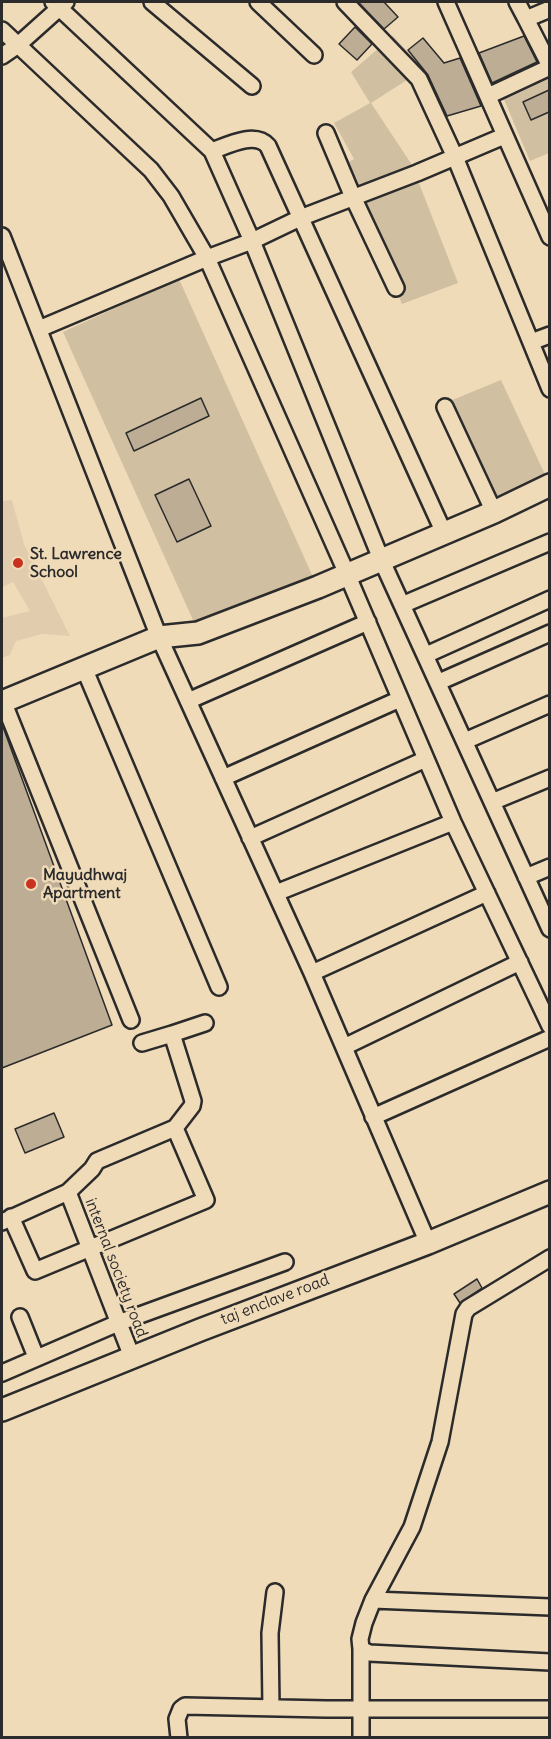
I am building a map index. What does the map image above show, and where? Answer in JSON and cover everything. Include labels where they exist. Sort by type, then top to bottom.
[{"type":"street","points":[[152,2],[252,86]]},
{"type":"street","points":[[258,2],[314,55]]},
{"type":"street","points":[[345,2],[419,79],[455,157],[549,389]]},
{"type":"street","points":[[446,2],[504,136],[544,209],[549,237]]},
{"type":"street","points":[[488,96],[549,66],[517,2]]},
{"type":"street","points":[[2,56],[18,45],[60,3],[212,151],[252,241],[381,559],[439,682],[549,929]]},
{"type":"street","points":[[526,19],[549,9]]},
{"type":"street","points":[[2,30],[151,170],[171,196],[207,258],[348,574],[453,822],[549,1026]]},
{"type":"street","points":[[326,133],[396,288]]},
{"type":"street","points":[[39,329],[252,241],[300,218],[504,136]]},
{"type":"street","points":[[212,151],[241,141],[256,139],[268,146],[444,533]]},
{"type":"street","points":[[2,236],[159,637],[312,973],[428,1244]]},
{"type":"street","points":[[531,342],[549,335]]},
{"type":"street","points":[[446,407],[495,512]]},
{"type":"street","points":[[131,1020],[2,702],[159,637],[198,633],[348,574],[495,512],[549,485]]},
{"type":"street","points":[[402,604],[549,542]]},
{"type":"street","points":[[426,655],[549,599]]},
{"type":"street","points":[[188,701],[368,622]]},
{"type":"street","points":[[439,682],[549,633]]},
{"type":"street","points":[[97,662],[219,987]]},
{"type":"street","points":[[223,778],[400,699]]},
{"type":"street","points":[[465,741],[549,704]]},
{"type":"street","points":[[250,838],[426,759]]},
{"type":"street","points":[[492,802],[549,778]]},
{"type":"street","points":[[276,893],[453,822]]},
{"type":"street","points":[[526,877],[549,867]]},
{"type":"street","points":[[312,973],[487,893]]},
{"type":"street","points":[[344,1047],[520,963]]},
{"type":"street","points":[[142,1043],[205,1023]]},
{"type":"street","points":[[6,1219],[35,1271],[206,1200],[175,1128],[192,1106],[193,1101],[172,1034]]},
{"type":"street","points":[[373,1117],[549,1038]]},
{"type":"street","name":"internal society road","points":[[6,1219],[68,1192],[97,1161],[175,1128]]},
{"type":"street","name":"internal society road","points":[[68,1192],[132,1357]]},
{"type":"street","name":"taj enclave road","points":[[2,1410],[336,1276],[428,1244],[549,1192]]},
{"type":"street","points":[[362,1737],[360,1639],[373,1600],[412,1527],[440,1442],[464,1314],[468,1308],[549,1258]]},
{"type":"street","points":[[2,1373],[118,1323],[285,1262]]},
{"type":"street","points":[[20,1317],[36,1357]]},
{"type":"street","points":[[271,1708],[270,1634],[274,1592]]},
{"type":"street","points":[[373,1600],[549,1607]]},
{"type":"street","points":[[361,1649],[369,1653],[549,1662]]},
{"type":"street","points":[[178,1737],[178,1713],[185,1706],[549,1709]]},
{"type":"shaded area","points":[[393,36],[424,69],[371,103],[416,171],[355,190],[340,167],[354,159],[334,123],[370,103],[351,72]]},
{"type":"shaded area","points":[[549,75],[549,153],[530,161],[503,97]]},
{"type":"shaded area","points":[[417,178],[458,283],[402,304],[359,203]]},
{"type":"shaded area","points":[[179,279],[317,586],[198,631],[63,332]]},
{"type":"shaded area","points":[[501,380],[548,481],[491,506],[445,403]]},
{"type":"shaded area","name":"St. Lawrence School","points":[[12,500],[24,544],[70,636],[42,634],[16,641],[10,655],[2,658],[2,618],[30,611],[13,582],[2,587],[2,501]]},
{"type":"building","points":[[358,2],[384,2],[398,17],[384,29]]},
{"type":"building","points":[[355,27],[372,44],[357,60],[339,44]]},
{"type":"building","points":[[524,36],[537,62],[492,83],[479,53]]},
{"type":"building","points":[[423,38],[444,63],[460,58],[481,106],[447,116],[428,75],[408,50]]},
{"type":"building","points":[[549,90],[549,112],[531,120],[523,102]]},
{"type":"building","points":[[201,398],[209,416],[134,451],[126,433]]},
{"type":"building","points":[[189,479],[211,526],[177,542],[155,495]]},
{"type":"building","name":"Mayudhwaj Apartment","points":[[2,724],[112,1025],[2,1068]]},
{"type":"building","points":[[54,1113],[64,1137],[25,1153],[15,1129]]},
{"type":"building","points":[[477,1279],[482,1288],[460,1303],[454,1294]]},
{"type":"place","name":"St. Lawrence School","points":[[18,563]]},
{"type":"place","name":"Mayudhwaj Apartment","points":[[31,884]]}]
